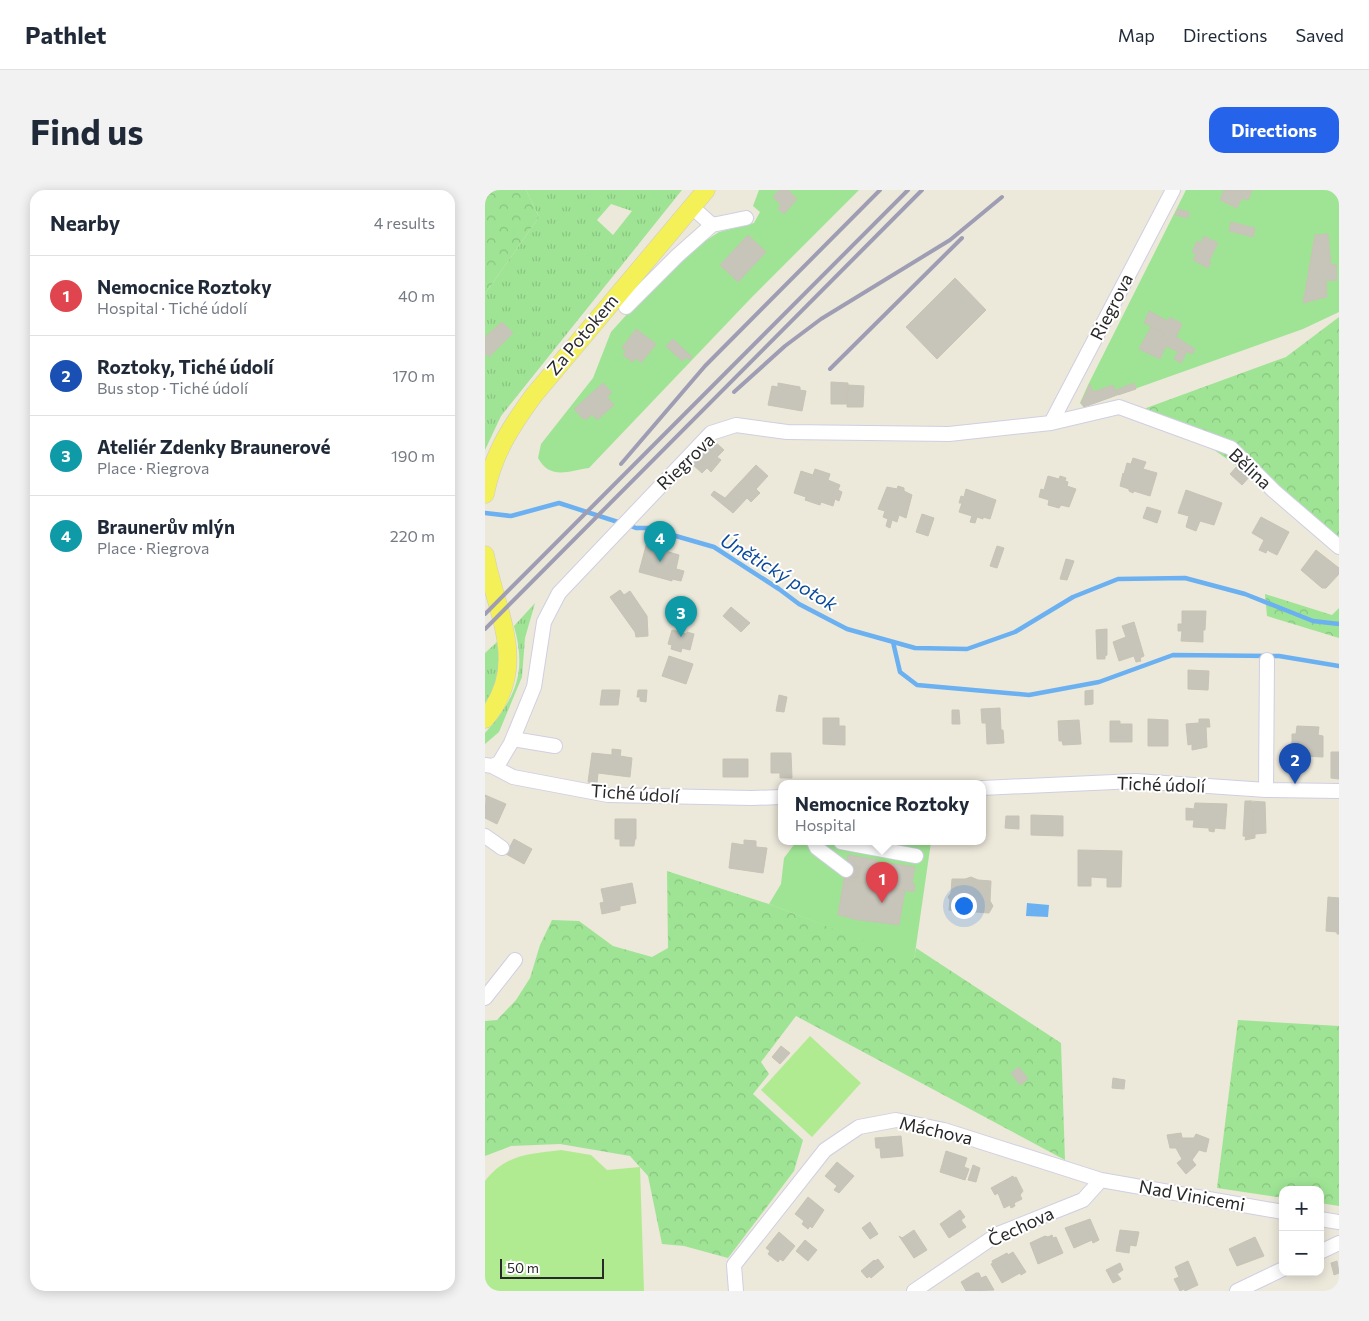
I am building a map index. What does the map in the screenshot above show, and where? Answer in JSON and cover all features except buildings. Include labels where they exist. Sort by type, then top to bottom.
[{"type":"main road","name":"Za Potokem","points":[[485,494],[494,459],[502,442],[534,394],[706,190]]},
{"type":"main road","points":[[485,555],[505,632],[509,660],[501,696],[485,719]]},
{"type":"street","name":"Riegrova","points":[[1051,424],[1173,190]]},
{"type":"street","points":[[692,207],[711,225],[746,218]]},
{"type":"street","name":"Za Potokem","points":[[626,307],[711,225]]},
{"type":"street","name":"Riegrova","points":[[489,765],[503,759],[534,688],[535,646],[546,617],[559,593],[711,433],[736,425],[787,432],[949,434],[1051,424],[1119,407]]},
{"type":"street","name":"Bělina","points":[[1119,407],[1231,448],[1274,491],[1339,547]]},
{"type":"street","points":[[1266,790],[1267,660]]},
{"type":"street","points":[[513,739],[555,746]]},
{"type":"street","name":"Tiché údolí","points":[[489,765],[513,776],[608,796],[778,797]]},
{"type":"street","name":"Tiché údolí","points":[[986,788],[1136,781],[1266,790],[1339,791]]},
{"type":"street","points":[[485,836],[502,848]]},
{"type":"street","points":[[816,845],[845,870]]},
{"type":"street","points":[[857,845],[917,856]]},
{"type":"street","points":[[485,998],[515,960]]},
{"type":"street","name":"Máchova","points":[[736,1291],[735,1265],[825,1150],[859,1127],[896,1120],[944,1130],[1101,1180]]},
{"type":"street","name":"Nad Vinicemi","points":[[1101,1180],[1279,1211]]},
{"type":"street","name":"Čechova","points":[[914,1291],[998,1234],[1083,1200],[1101,1180]]},
{"type":"street","points":[[1324,1220],[1339,1222]]},
{"type":"street","points":[[1324,1250],[1339,1243]]},
{"type":"street","points":[[1237,1291],[1279,1271]]},
{"type":"green space","points":[[485,190],[526,190],[539,217],[485,294]]},
{"type":"green space","points":[[526,190],[682,190],[501,416],[485,450],[485,294],[539,217]],"holes":[[[611,204],[632,211],[613,235],[597,220]]]},
{"type":"green space","points":[[759,190],[859,190],[753,296],[589,468],[567,472],[554,472],[548,469],[538,458],[541,444],[593,378],[611,332],[696,247],[719,232],[754,223],[760,212],[753,206]]},
{"type":"green space","points":[[1186,190],[1339,190],[1339,312],[1303,329],[1084,407],[1080,403],[1088,385]]},
{"type":"green space","points":[[1339,317],[1339,537],[1181,427],[1138,411],[1286,357]]},
{"type":"green space","points":[[1265,594],[1332,615],[1339,608],[1339,638],[1267,616]]},
{"type":"green space","points":[[535,603],[525,638],[522,677],[499,732],[485,744],[485,733],[504,708],[516,684],[519,671],[519,657],[514,626]]},
{"type":"green space","points":[[498,641],[499,660],[497,675],[485,706],[485,653]]},
{"type":"green space","points":[[794,845],[931,845],[914,960],[769,904],[781,884],[784,858]]},
{"type":"green space","points":[[667,871],[769,904],[914,959],[916,948],[1061,1043],[1065,1160],[796,1016],[761,1062],[769,1074],[753,1094],[803,1140],[794,1171],[728,1258],[684,1246],[662,1244],[648,1176],[630,1156],[560,1144],[511,1146],[485,1156],[485,1021],[497,1020],[516,1000],[530,978],[540,945],[552,920],[579,921],[613,946],[652,957],[668,948]]},
{"type":"green space","points":[[1238,1020],[1339,1026],[1339,1206],[1324,1204],[1324,1186],[1279,1186],[1279,1197],[1217,1188]]},
{"type":"green space","points":[[810,1036],[861,1083],[812,1137],[761,1090]]},
{"type":"green space","points":[[561,1150],[591,1155],[607,1170],[640,1167],[644,1291],[485,1291],[485,1181],[501,1165],[510,1160],[528,1154]]},
{"type":"water","points":[[1027,903],[1049,905],[1048,917],[1026,916]]},
{"type":"waterway","name":"Únětický potok","points":[[485,513],[511,516],[559,503],[621,523]]},
{"type":"waterway","name":"Únětický potok","points":[[628,525],[636,528],[648,528],[714,547],[799,604],[847,629],[915,648],[967,649],[1015,632],[1073,597],[1118,579],[1185,578],[1245,594],[1313,621],[1339,624]]},
{"type":"waterway","points":[[893,642],[900,672],[917,685],[1029,695],[1099,682],[1173,655],[1279,656],[1339,666]]},
{"type":"tunnel","points":[[846,870],[893,880]]},
{"type":"railway","points":[[621,464],[705,366],[880,190]]},
{"type":"railway","points":[[485,614],[908,190]]},
{"type":"railway","points":[[485,629],[922,190]]},
{"type":"railway","points":[[734,392],[785,346],[821,319],[950,240],[1002,197]]},
{"type":"railway","points":[[830,369],[962,238]]},
{"type":"place","name":"Braunerův mlýn","points":[[660,562]]},
{"type":"place","name":"Ateliér Zdenky Braunerové","points":[[681,637]]},
{"type":"place","name":"Roztoky, Tiché údolí","points":[[1295,784]]},
{"type":"place","name":"Nemocnice Roztoky","points":[[882,903]]}]
